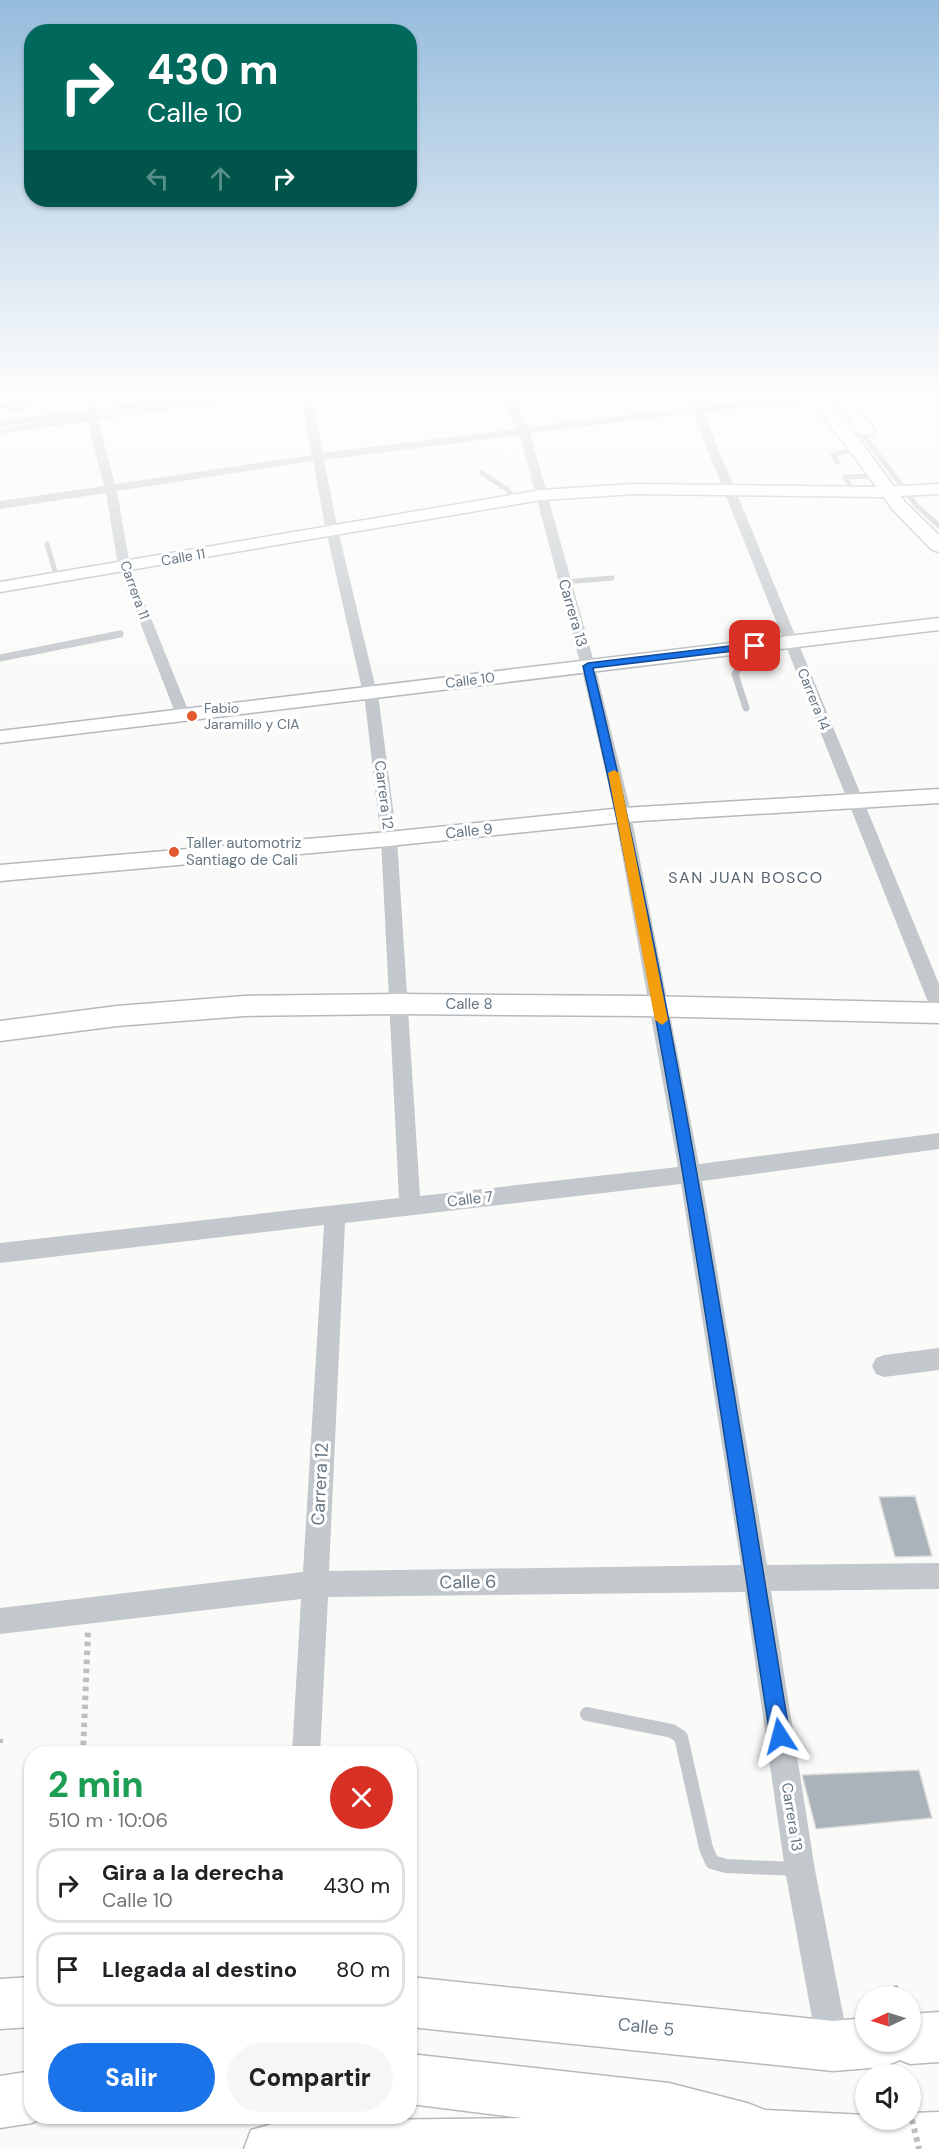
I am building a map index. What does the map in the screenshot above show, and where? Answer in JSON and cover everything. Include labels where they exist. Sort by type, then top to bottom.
[{"type":"main road","points":[[902,491],[939,519]]},
{"type":"main road","points":[[905,493],[899,506],[939,546]]},
{"type":"main road","name":"Calle 5","points":[[417,2003],[833,2046],[855,2044]]},
{"type":"main road","points":[[921,2038],[939,2037]]},
{"type":"main road","points":[[417,2080],[669,2109],[772,2136],[856,2146],[939,2138]]},
{"type":"main road","points":[[0,2102],[24,2098]]},
{"type":"main road","points":[[278,2148],[674,2142],[772,2136]]},
{"type":"street","points":[[0,506],[96,491]]},
{"type":"street","name":"Carrera 11","points":[[111,491],[124,566],[183,715]]},
{"type":"street","name":"Carrera 12","points":[[325,491],[332,531],[370,692],[389,839],[410,1206]]},
{"type":"street","name":"Carrera 13","points":[[540,491],[588,666],[623,815],[659,1006],[690,1174],[756,1579],[800,1870],[833,2046]]},
{"type":"street","name":"Calle 11","points":[[0,587],[514,498],[599,491]]},
{"type":"street","name":"Calle 11","points":[[707,491],[741,491]]},
{"type":"street","name":"Calle 11","points":[[894,491],[939,496]]},
{"type":"street","name":"Calle 11","points":[[905,493],[920,491]]},
{"type":"street","name":"Carrera 14","points":[[730,492],[939,1006]]},
{"type":"street","name":"Calle 10","points":[[0,737],[939,624]]},
{"type":"street","name":"Calle 9","points":[[0,873],[389,839],[623,815],[939,796]]},
{"type":"street","name":"Calle 8","points":[[0,1031],[117,1016],[244,1006],[398,1004],[659,1006],[939,1013]]},
{"type":"street","name":"Calle 7","points":[[0,1253],[690,1174],[939,1141]]},
{"type":"street","name":"Carrera 12","points":[[306,1746],[335,1214]]},
{"type":"street","points":[[884,1366],[939,1359]]},
{"type":"street","name":"Calle 6","points":[[0,1621],[315,1584],[939,1576]]},
{"type":"lane","points":[[509,491],[514,498]]},
{"type":"lane","points":[[905,493],[939,526]]},
{"type":"lane","points":[[905,493],[906,505],[939,538]]},
{"type":"lane","points":[[46,544],[57,578]]},
{"type":"lane","points":[[564,582],[612,578]]},
{"type":"lane","points":[[0,658],[120,634]]},
{"type":"lane","points":[[737,648],[740,666],[735,674],[746,708]]},
{"type":"lane","points":[[587,1714],[672,1731],[681,1737],[706,1848],[712,1862],[726,1866],[800,1870]]},
{"type":"path","points":[[82,1746],[89,1609]]},
{"type":"path","points":[[915,2130],[919,2149]]},
{"type":"building","points":[[915,1496],[932,1556],[895,1557],[879,1497]]},
{"type":"building","points":[[919,1770],[932,1818],[816,1829],[802,1775]]},
{"type":"slow traffic","points":[[614,773],[662,1020]]},
{"type":"place","name":"Fabio Jaramillo y CIA","points":[[192,716]]},
{"type":"place","name":"Taller automotriz Santiago de Cali","points":[[174,852]]},
{"type":"district","name":"SAN JUAN BOSCO","points":[[746,877]]},
{"type":"route","points":[[755,646],[588,666],[621,804],[690,1174],[780,1736]]}]
